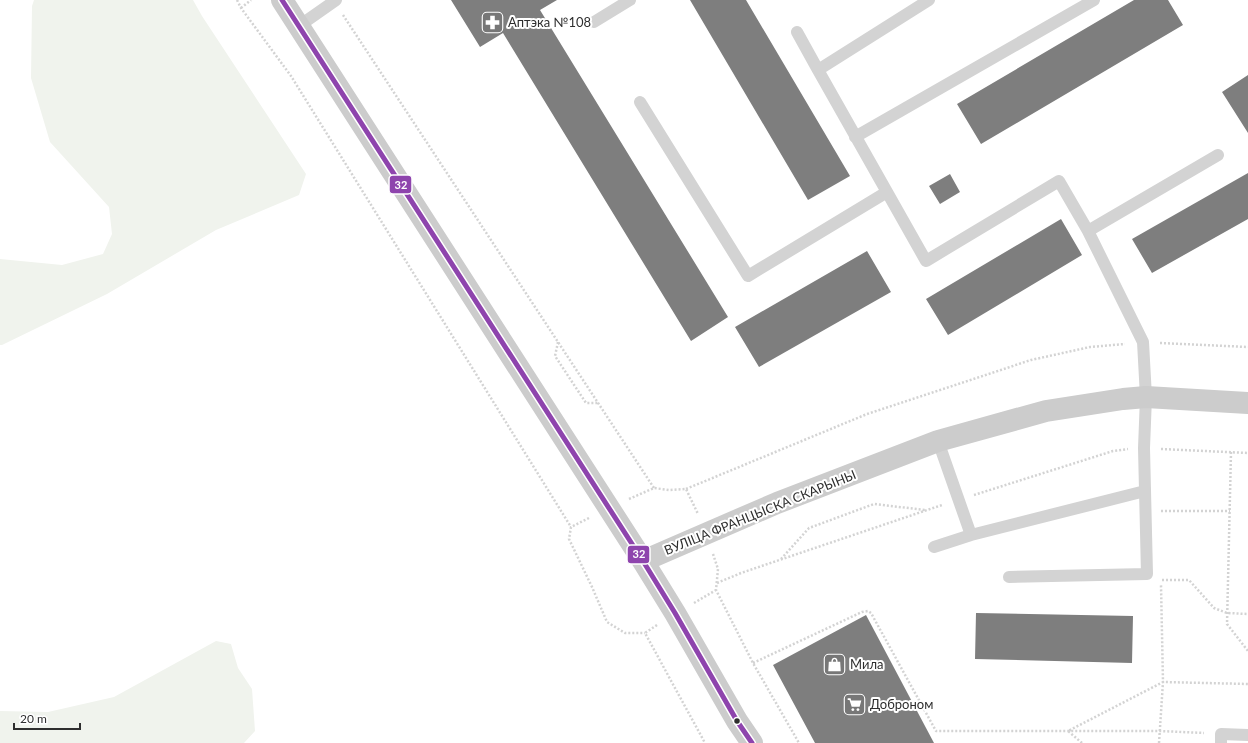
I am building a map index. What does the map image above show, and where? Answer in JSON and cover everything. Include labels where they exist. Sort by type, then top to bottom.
[{"type":"street","points":[[282,0],[643,561],[752,743]]},
{"type":"street","name":"ВУЛІЦА ФРАНЦЫСКА СКАРЫНЫ","points":[[643,561],[777,503],[938,441],[1046,411],[1123,399],[1146,397],[1248,403]]},
{"type":"lane","points":[[594,22],[630,0]]},
{"type":"lane","points":[[818,70],[929,0]]},
{"type":"lane","points":[[855,137],[1094,0]]},
{"type":"lane","points":[[299,26],[334,1]]},
{"type":"lane","points":[[796,32],[926,261],[1059,181],[1088,231],[1143,342],[1146,397],[1144,448],[1147,574],[1009,577]]},
{"type":"lane","points":[[640,102],[748,276],[887,192]]},
{"type":"lane","points":[[1088,231],[1218,155]]},
{"type":"lane","points":[[938,441],[971,535]]},
{"type":"lane","points":[[934,547],[971,535],[1145,491]]},
{"type":"lane","points":[[1221,739],[1248,735]]},
{"type":"path","points":[[237,0],[241,8],[292,76],[570,527]]},
{"type":"path","points":[[241,8],[251,0]]},
{"type":"path","points":[[334,1],[654,488]]},
{"type":"path","points":[[558,342],[555,356],[586,403],[599,403]]},
{"type":"path","points":[[686,489],[868,414],[1031,360],[1090,347],[1143,342],[1248,347]]},
{"type":"path","points":[[717,583],[959,500],[1113,451],[1144,448],[1248,453]]},
{"type":"path","points":[[1231,452],[1227,624],[1248,651]]},
{"type":"path","points":[[781,560],[809,528],[874,504],[926,511]]},
{"type":"path","points":[[1159,511],[1230,511]]},
{"type":"path","points":[[1159,743],[1163,682],[1160,580],[1189,580],[1214,608],[1227,613],[1248,614]]},
{"type":"path","points":[[716,590],[753,663],[799,743]]},
{"type":"path","points":[[753,663],[862,612],[868,611],[871,613],[936,731],[1160,731],[1221,739]]},
{"type":"path","points":[[1068,731],[1163,682],[1248,684]]},
{"type":"path","points":[[1068,731],[1082,743]]},
{"type":"shaded area","points":[[34,0],[193,0],[306,174],[299,195],[216,230],[107,294],[0,345],[0,259],[62,265],[103,254],[112,234],[109,207],[50,142],[31,78],[32,6]]},
{"type":"shaded area","points":[[216,641],[231,644],[238,668],[252,689],[255,731],[244,743],[0,743],[0,711],[48,712],[114,697]]},
{"type":"building","points":[[451,0],[557,0],[540,10],[728,317],[691,341],[503,33],[480,47]]},
{"type":"building","points":[[690,0],[746,0],[850,176],[808,200]]},
{"type":"building","points":[[1134,0],[1168,0],[1183,25],[981,144],[957,104]]},
{"type":"building","points":[[1248,75],[1248,133],[1222,92]]},
{"type":"building","points":[[1248,173],[1248,219],[1152,273],[1132,239]]},
{"type":"building","points":[[950,174],[960,192],[940,204],[929,186]]},
{"type":"building","points":[[1061,219],[1082,255],[948,335],[926,299]]},
{"type":"building","points":[[867,251],[891,292],[759,367],[735,327]]},
{"type":"building","points":[[976,613],[1133,616],[1132,663],[975,659]]},
{"type":"building","name":"Доброном","points":[[866,615],[934,743],[815,743],[773,665]]},
{"type":"transit line","name":"32","points":[[282,0],[643,561],[675,613],[737,721],[752,743]]},
{"type":"place","name":"Аптэка №108","points":[[493,22]]},
{"type":"place","name":"Мила","points":[[835,664]]},
{"type":"place","name":"Доброном","points":[[854,704]]}]
